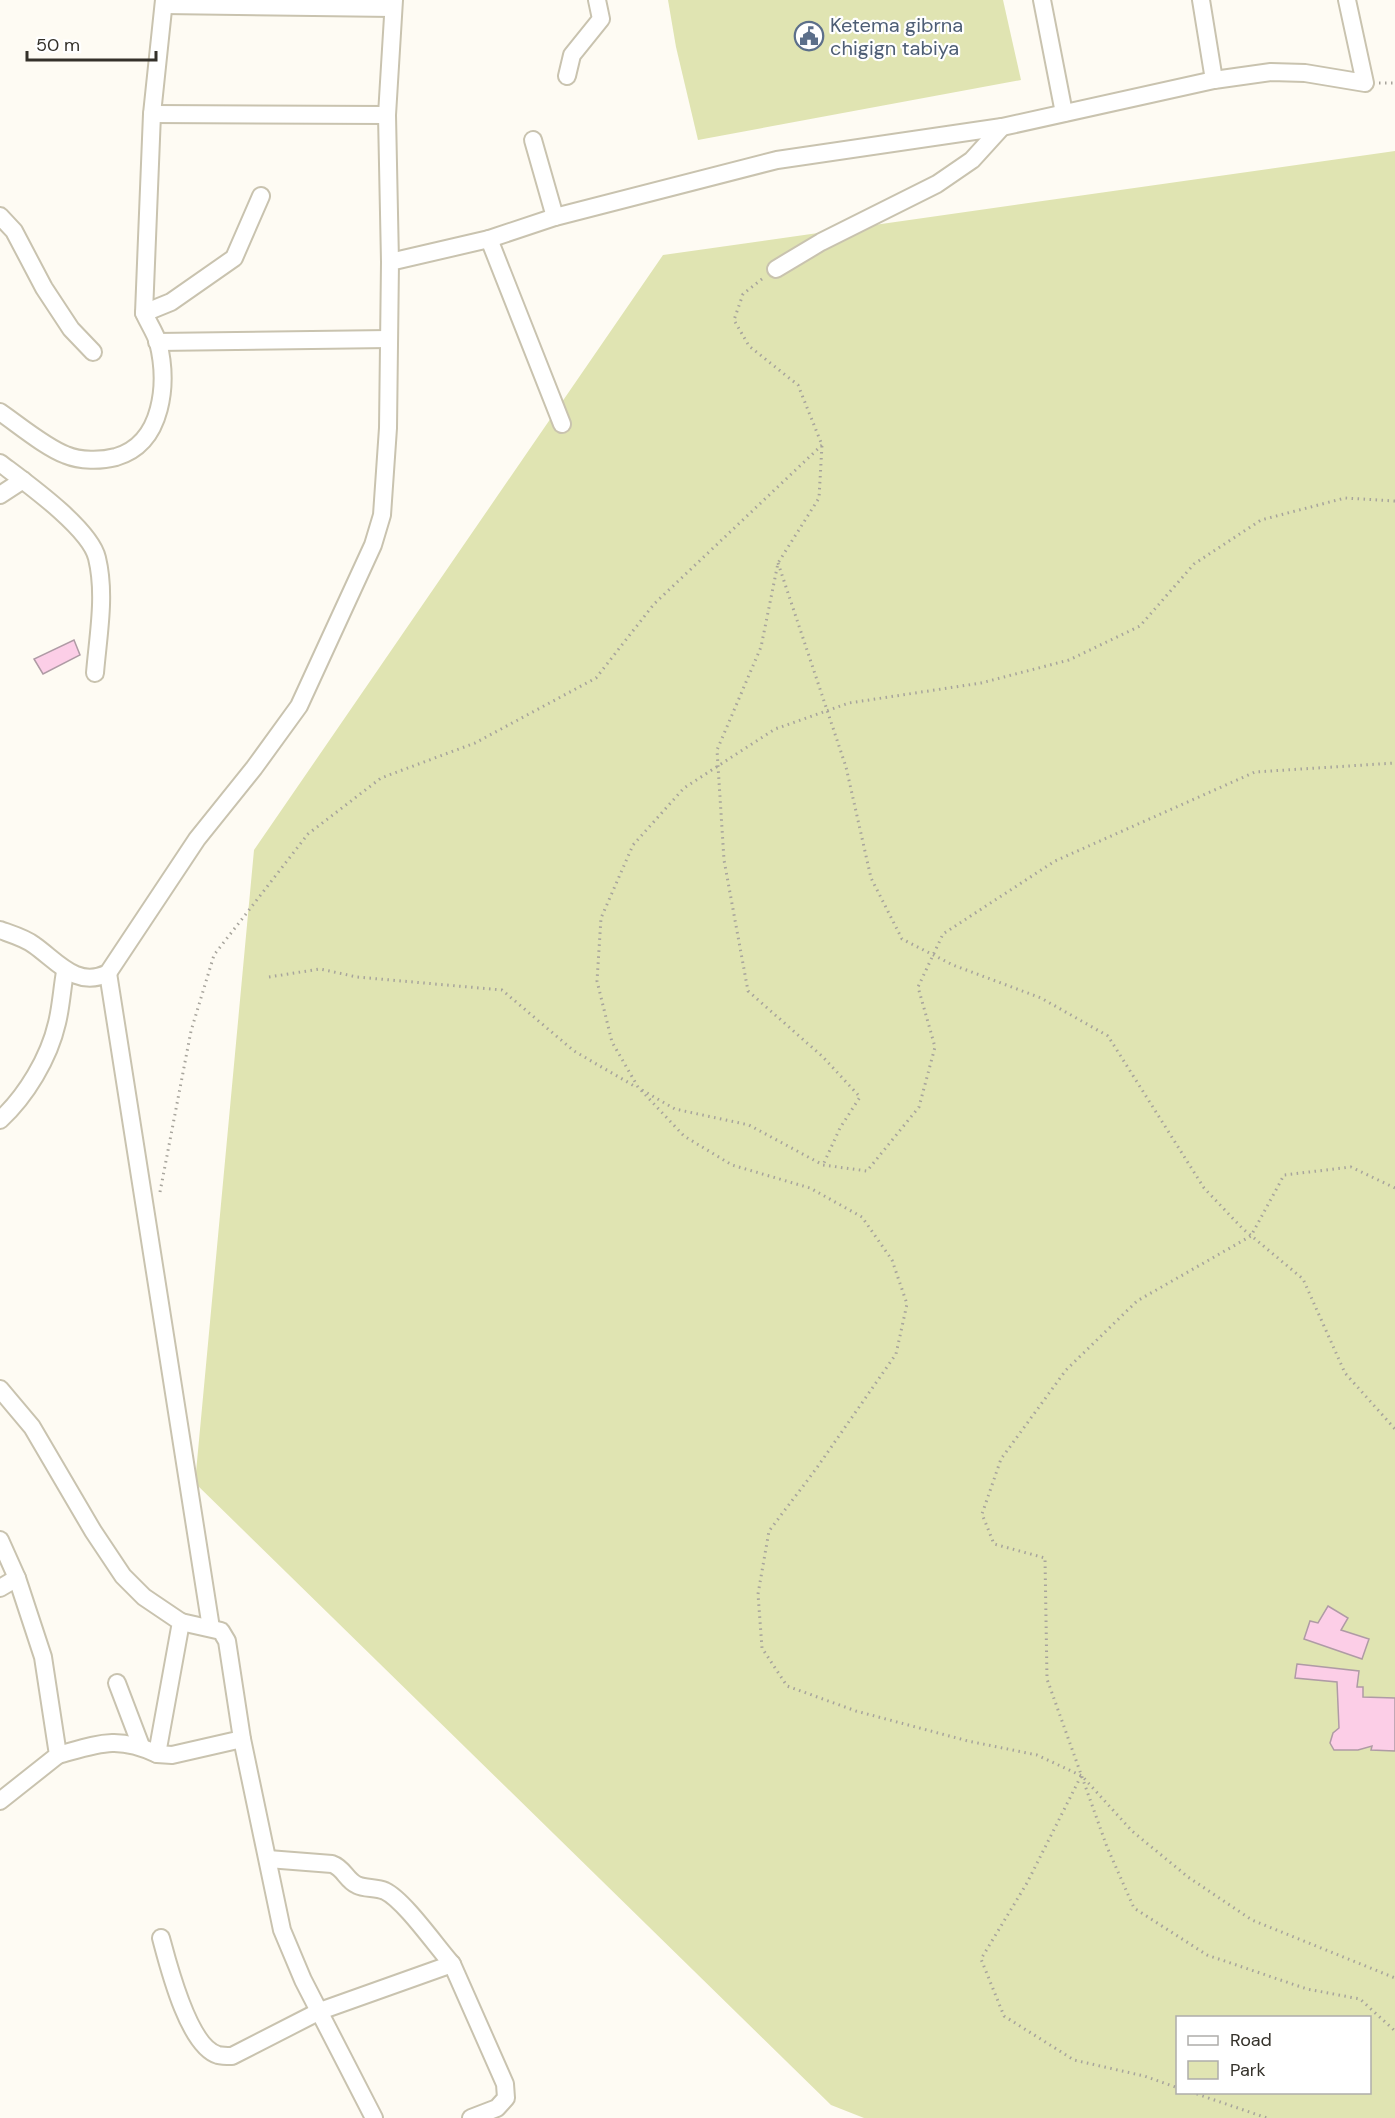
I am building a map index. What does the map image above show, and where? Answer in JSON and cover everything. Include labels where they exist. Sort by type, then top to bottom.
[{"type":"street","points":[[567,76],[572,55],[601,19],[597,0]]},
{"type":"street","points":[[1041,0],[1064,113]]},
{"type":"street","points":[[1201,0],[1215,80]]},
{"type":"street","points":[[390,262],[489,239],[555,217],[777,160],[1002,127],[1215,80],[1271,72],[1305,73],[1365,83],[1347,0]]},
{"type":"street","points":[[0,412],[66,456],[102,460],[122,455],[141,442],[153,427],[162,386],[158,342],[144,313],[152,114],[164,2],[393,4],[387,115],[390,262],[388,428],[382,515],[368,555],[299,706],[254,768],[197,839],[108,973],[211,1628]]},
{"type":"street","points":[[152,114],[387,115]]},
{"type":"street","points":[[776,269],[821,242],[937,184],[972,160],[1002,127]]},
{"type":"street","points":[[533,140],[555,217]]},
{"type":"street","points":[[144,313],[171,302],[234,258],[261,196]]},
{"type":"street","points":[[0,216],[14,231],[44,288],[71,329],[93,352]]},
{"type":"street","points":[[489,239],[562,424]]},
{"type":"street","points":[[158,342],[389,339]]},
{"type":"street","points":[[0,463],[85,534],[97,557],[101,595],[95,673]]},
{"type":"street","points":[[0,495],[22,480]]},
{"type":"street","points":[[0,930],[33,944],[78,975],[108,973]]},
{"type":"street","points":[[0,1120],[9,1112],[43,1062],[78,975]]},
{"type":"street","points":[[0,1389],[32,1427],[93,1531],[123,1576],[144,1597],[181,1622],[221,1631],[227,1641],[242,1739],[282,1930],[303,1980],[374,2118]]},
{"type":"street","points":[[0,1540],[17,1578],[43,1657],[58,1755]]},
{"type":"street","points":[[0,1588],[17,1578]]},
{"type":"street","points":[[157,1754],[181,1622]]},
{"type":"street","points":[[117,1683],[141,1746]]},
{"type":"street","points":[[0,1802],[58,1755],[108,1741],[141,1746],[157,1754],[172,1755],[242,1739]]},
{"type":"street","points":[[268,1859],[333,1864],[340,1867],[350,1880],[359,1886],[383,1890],[396,1898],[452,1964],[505,2084],[506,2097],[497,2108],[478,2117]]},
{"type":"street","points":[[161,1938],[178,2001],[204,2044],[216,2055],[232,2056],[320,2011],[452,1964]]},
{"type":"path","points":[[776,269],[743,294],[734,320],[749,346],[798,385],[822,445],[819,498],[778,563],[761,647],[717,750],[724,860],[748,991],[823,1057],[860,1097],[840,1128],[824,1165]]},
{"type":"path","points":[[160,1195],[191,1032],[213,954],[308,834],[381,778],[475,743],[596,678],[654,604],[822,445]]},
{"type":"path","points":[[1395,501],[1345,498],[1261,520],[1194,564],[1140,626],[1069,660],[981,683],[849,702],[775,729],[684,788],[633,845],[601,918],[597,981],[612,1042],[638,1088],[684,1136],[732,1165],[810,1188],[862,1217],[892,1260],[907,1304],[896,1354],[816,1469],[769,1531],[759,1594],[762,1648],[787,1686],[856,1711],[968,1741],[1037,1755],[1082,1776],[1132,1831],[1188,1877],[1252,1920],[1395,1978]]},
{"type":"path","points":[[778,563],[846,767],[871,878],[902,939],[933,955],[1041,998],[1108,1036],[1204,1188],[1251,1236],[1303,1279],[1345,1373],[1395,1429]]},
{"type":"path","points":[[269,977],[321,969],[357,976],[502,990],[574,1051],[675,1109],[749,1125],[824,1165],[867,1171],[919,1107],[935,1047],[918,987],[943,934],[1055,861],[1255,772],[1395,763]]},
{"type":"path","points":[[1395,1188],[1351,1167],[1284,1174],[1251,1236],[1137,1301],[1066,1370],[1000,1459],[982,1514],[994,1544],[1045,1558],[1047,1679],[1107,1847],[1134,1908],[1207,1955],[1307,1989],[1360,1999],[1395,2031]]},
{"type":"path","points":[[1082,1776],[1027,1883],[981,1959],[1004,2016],[1074,2060],[1144,2076],[1176,2087]]},
{"type":"path","points":[[1197,2094],[1267,2118]]},
{"type":"green space","points":[[668,0],[1003,0],[1021,80],[698,140],[676,47]]},
{"type":"green space","points":[[1395,151],[1395,2118],[864,2118],[831,2105],[195,1483],[254,850],[663,255]]},
{"type":"building","points":[[74,640],[80,655],[43,674],[34,659]]},
{"type":"building","points":[[1328,1606],[1348,1618],[1341,1630],[1369,1639],[1362,1659],[1304,1639],[1310,1621],[1318,1623]]},
{"type":"building","points":[[1297,1664],[1359,1671],[1357,1687],[1363,1687],[1363,1697],[1395,1698],[1395,1751],[1371,1750],[1372,1746],[1358,1750],[1334,1750],[1330,1743],[1333,1733],[1339,1728],[1337,1682],[1295,1678]]},
{"type":"place","name":"Ketema gibrna chigign tabiya","points":[[809,36]]}]
